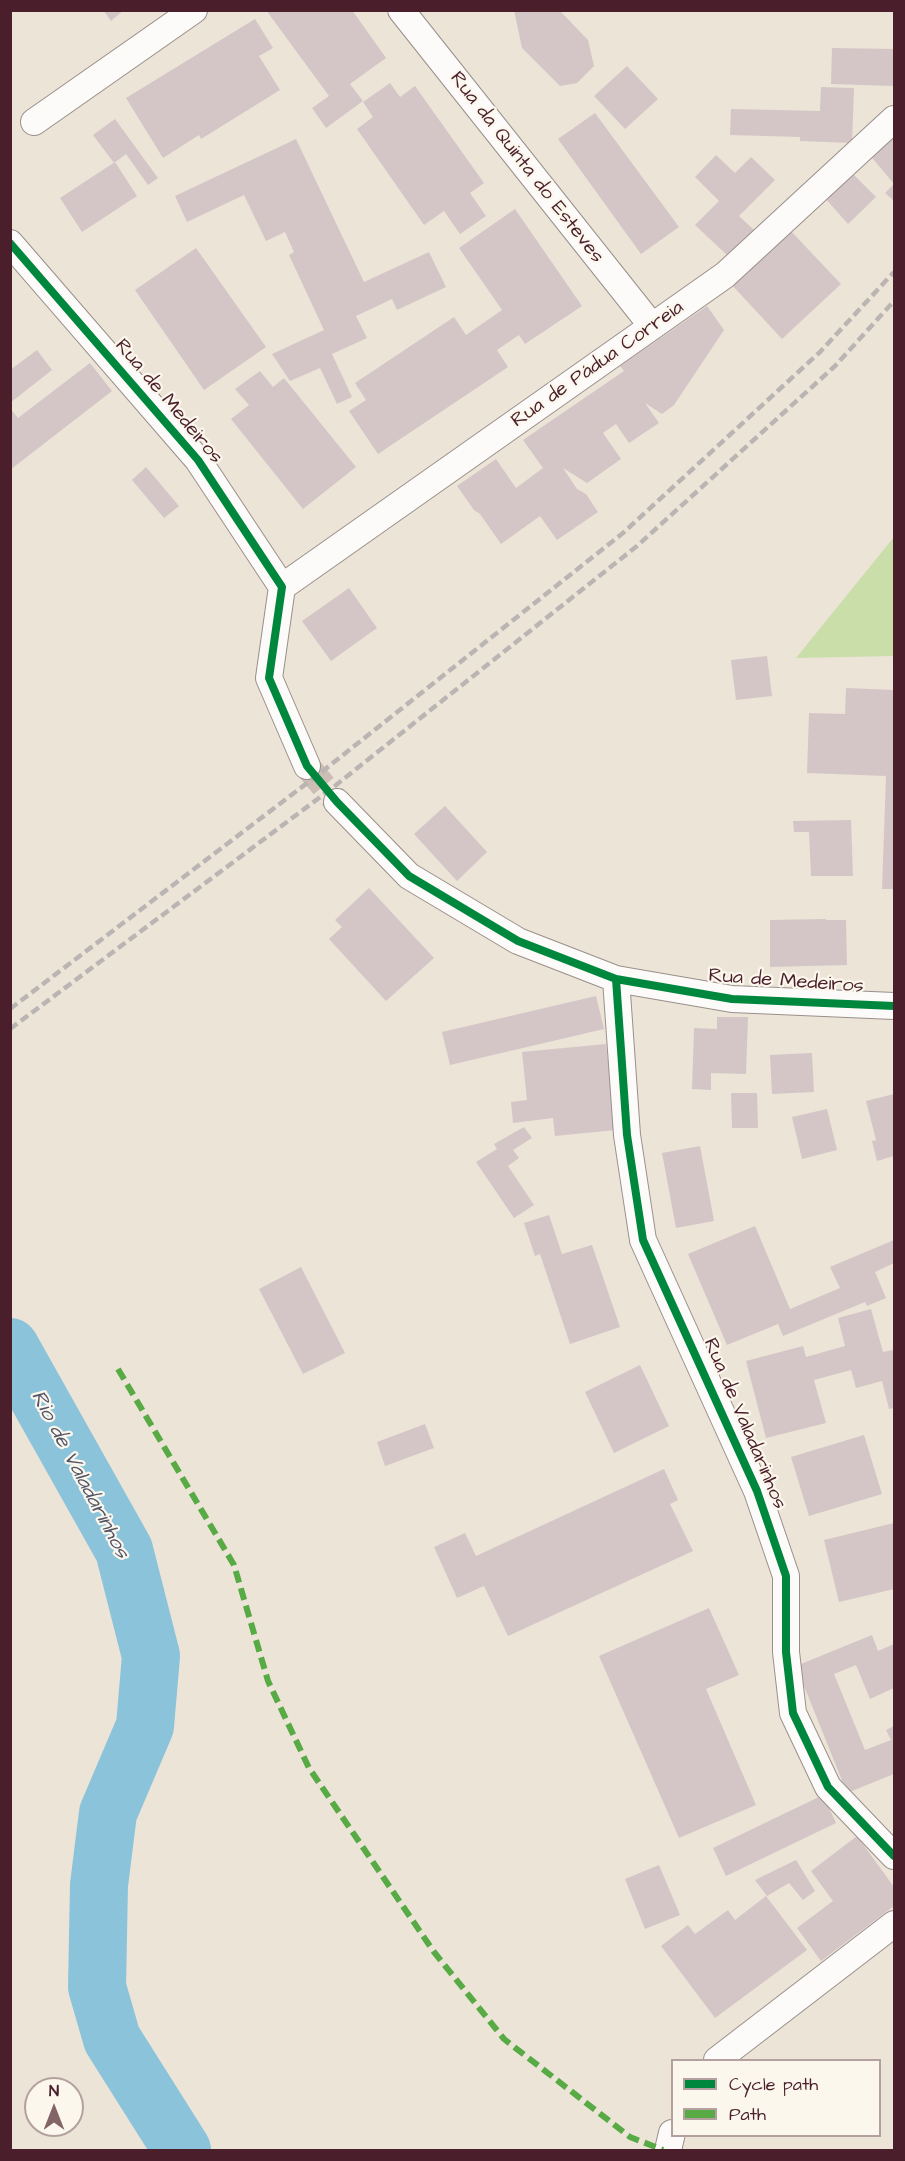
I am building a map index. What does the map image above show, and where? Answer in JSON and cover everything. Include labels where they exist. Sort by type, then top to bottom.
[{"type":"street","points":[[34,122],[194,10]]},
{"type":"street","name":"Rua da Quinta do Esteves","points":[[401,10],[652,326]]},
{"type":"street","name":"Rua de Pádua Correia","points":[[282,587],[725,275],[894,119]]},
{"type":"street","name":"Rua de Medeiros","points":[[10,243],[198,460],[282,587]]},
{"type":"street","points":[[282,587],[269,678],[307,766]]},
{"type":"street","name":"Rua de Medeiros","points":[[337,802],[409,876],[518,941],[616,979],[732,999],[894,1005]]},
{"type":"street","name":"Rua de Valadarinhos","points":[[616,979],[627,1135],[643,1240],[757,1491],[786,1576],[786,1652],[793,1713],[828,1787],[894,1856]]},
{"type":"street","points":[[720,2059],[894,1924]]},
{"type":"green space","points":[[894,537],[894,656],[796,658]]},
{"type":"building","points":[[103,10],[124,10],[111,21]]},
{"type":"building","points":[[266,10],[352,10],[386,58],[350,84],[363,101],[326,128],[312,108],[329,96]]},
{"type":"building","points":[[514,10],[559,10],[588,40],[594,66],[577,83],[560,86],[522,48]]},
{"type":"building","points":[[255,19],[273,48],[259,56],[280,90],[201,139],[199,135],[163,158],[126,98]]},
{"type":"building","points":[[832,48],[894,49],[894,86],[831,84]]},
{"type":"building","points":[[627,66],[658,99],[625,129],[594,96]]},
{"type":"building","points":[[390,83],[400,97],[415,86],[484,183],[470,193],[486,216],[460,234],[444,211],[424,225],[357,129],[373,117],[363,102]]},
{"type":"building","points":[[821,87],[854,88],[852,143],[800,141],[800,137],[730,135],[731,109],[820,111]]},
{"type":"building","points":[[595,113],[679,227],[641,254],[558,139]]},
{"type":"building","points":[[115,119],[158,178],[148,185],[126,154],[114,163],[93,135]]},
{"type":"building","points":[[894,130],[894,184],[868,153]]},
{"type":"building","points":[[296,139],[364,282],[429,252],[446,287],[397,310],[392,299],[356,316],[367,338],[332,354],[352,397],[337,404],[320,368],[290,381],[272,354],[324,330],[289,255],[294,252],[285,232],[266,241],[244,195],[187,222],[175,196]]},
{"type":"building","points":[[716,155],[735,173],[751,157],[775,180],[739,216],[754,230],[728,256],[695,225],[719,201],[695,177]]},
{"type":"building","points":[[115,162],[137,196],[82,232],[60,198]]},
{"type":"building","points":[[851,172],[876,197],[848,224],[824,197]]},
{"type":"building","points":[[894,184],[894,201],[885,193]]},
{"type":"building","points":[[515,209],[582,306],[525,344],[519,335],[497,350],[508,367],[378,454],[349,411],[366,400],[355,383],[454,317],[466,335],[502,310],[459,248]]},
{"type":"building","points":[[789,229],[841,284],[782,339],[731,284]]},
{"type":"building","points":[[196,248],[266,347],[204,390],[135,290]]},
{"type":"building","points":[[707,306],[724,330],[674,405],[662,414],[645,403],[659,423],[629,443],[616,424],[603,433],[621,459],[587,483],[563,468],[577,489],[586,494],[598,512],[557,540],[540,516],[501,544],[457,486],[496,459],[516,488],[543,468],[523,440],[624,371],[620,366]]},
{"type":"building","points":[[37,350],[52,370],[10,403],[10,370]]},
{"type":"building","points":[[90,363],[112,391],[10,470],[10,408],[18,418]]},
{"type":"building","points":[[260,371],[273,387],[284,378],[356,467],[303,509],[231,419],[249,405],[235,389]]},
{"type":"building","points":[[146,467],[179,506],[164,518],[132,480]]},
{"type":"building","points":[[349,588],[377,628],[331,661],[302,621]]},
{"type":"building","points":[[767,656],[772,696],[736,700],[731,660]]},
{"type":"building","points":[[846,688],[894,690],[894,889],[882,889],[886,776],[807,773],[809,713],[845,714]]},
{"type":"building","points":[[445,806],[487,852],[457,881],[414,834]]},
{"type":"building","points":[[851,820],[853,876],[811,876],[809,832],[794,832],[793,821]]},
{"type":"building","points":[[369,888],[434,958],[386,1001],[329,939],[342,927],[335,920]]},
{"type":"building","points":[[770,920],[846,920],[847,965],[770,967]]},
{"type":"building","points":[[596,996],[604,1029],[450,1065],[442,1032]]},
{"type":"building","points":[[717,1017],[748,1017],[746,1074],[711,1073],[711,1090],[692,1089],[694,1028],[717,1029]]},
{"type":"building","points":[[606,1044],[616,1130],[555,1136],[553,1118],[513,1123],[511,1102],[527,1100],[522,1052]]},
{"type":"building","points":[[812,1053],[814,1092],[772,1094],[770,1055]]},
{"type":"building","points":[[731,1093],[757,1093],[758,1128],[732,1128]]},
{"type":"building","points":[[894,1094],[894,1156],[877,1161],[872,1141],[876,1140],[866,1101]]},
{"type":"building","points":[[827,1109],[837,1150],[802,1159],[792,1117]]},
{"type":"building","points":[[524,1127],[532,1138],[513,1150],[519,1158],[508,1166],[534,1205],[514,1218],[476,1162],[497,1149],[494,1144]]},
{"type":"building","points":[[700,1146],[714,1221],[676,1228],[662,1153]]},
{"type":"building","points":[[549,1215],[562,1254],[592,1245],[620,1327],[570,1344],[540,1254],[535,1256],[524,1223]]},
{"type":"building","points":[[755,1226],[790,1309],[840,1288],[830,1267],[894,1240],[894,1263],[875,1272],[886,1298],[867,1306],[865,1302],[783,1336],[778,1324],[727,1345],[688,1254]]},
{"type":"building","points":[[301,1267],[345,1353],[303,1374],[259,1289]]},
{"type":"building","points":[[871,1309],[883,1352],[893,1350],[894,1353],[894,1408],[889,1409],[882,1381],[856,1388],[851,1370],[814,1380],[826,1423],[766,1438],[746,1361],[803,1346],[806,1357],[845,1346],[838,1318]]},
{"type":"building","points":[[640,1365],[669,1426],[614,1453],[585,1392]]},
{"type":"building","points":[[425,1424],[434,1448],[385,1466],[377,1442]]},
{"type":"building","points":[[864,1435],[882,1494],[809,1516],[791,1457]]},
{"type":"building","points":[[664,1469],[678,1500],[670,1504],[693,1551],[508,1636],[484,1586],[457,1598],[434,1547],[465,1533],[476,1556]]},
{"type":"building","points":[[894,1523],[894,1589],[839,1602],[824,1540]]},
{"type":"building","points":[[709,1608],[739,1675],[706,1689],[756,1805],[679,1838],[599,1656]]},
{"type":"building","points":[[872,1635],[878,1651],[894,1644],[894,1688],[870,1699],[856,1665],[834,1674],[865,1750],[891,1740],[886,1730],[894,1726],[894,1774],[847,1793],[796,1666]]},
{"type":"building","points":[[823,1795],[836,1823],[726,1876],[713,1848]]},
{"type":"building","points":[[857,1836],[894,1887],[894,1906],[821,1961],[797,1928],[833,1901],[811,1871]]},
{"type":"building","points":[[796,1860],[815,1891],[803,1900],[789,1883],[767,1896],[755,1880]]},
{"type":"building","points":[[659,1865],[680,1915],[645,1929],[625,1879]]},
{"type":"building","points":[[766,1896],[807,1950],[715,2018],[661,1946],[688,1925],[695,1934],[728,1910],[735,1920]]},
{"type":"waterway","name":"Rio de Valadarinhos","points":[[10,1347],[124,1550],[151,1656],[145,1726],[108,1813],[99,1885],[97,1987],[112,2039],[182,2150]]},
{"type":"tunnel","points":[[307,766],[337,802]]},
{"type":"railway","points":[[10,1009],[319,774],[623,533],[820,352],[894,272]]},
{"type":"railway","points":[[10,1029],[331,789],[637,546],[835,366],[894,301]]},
{"type":"marked path","points":[[118,1369],[234,1565],[268,1681],[309,1768],[434,1952],[504,2039],[630,2137],[663,2150]]},
{"type":"cycle path","points":[[10,243],[198,460],[282,587],[269,678],[307,766],[337,802],[409,876],[518,941],[616,979],[732,999],[894,1006]]},
{"type":"cycle path","points":[[616,979],[627,1135],[643,1240],[757,1491],[786,1576],[786,1652],[793,1713],[828,1787],[894,1856]]}]
